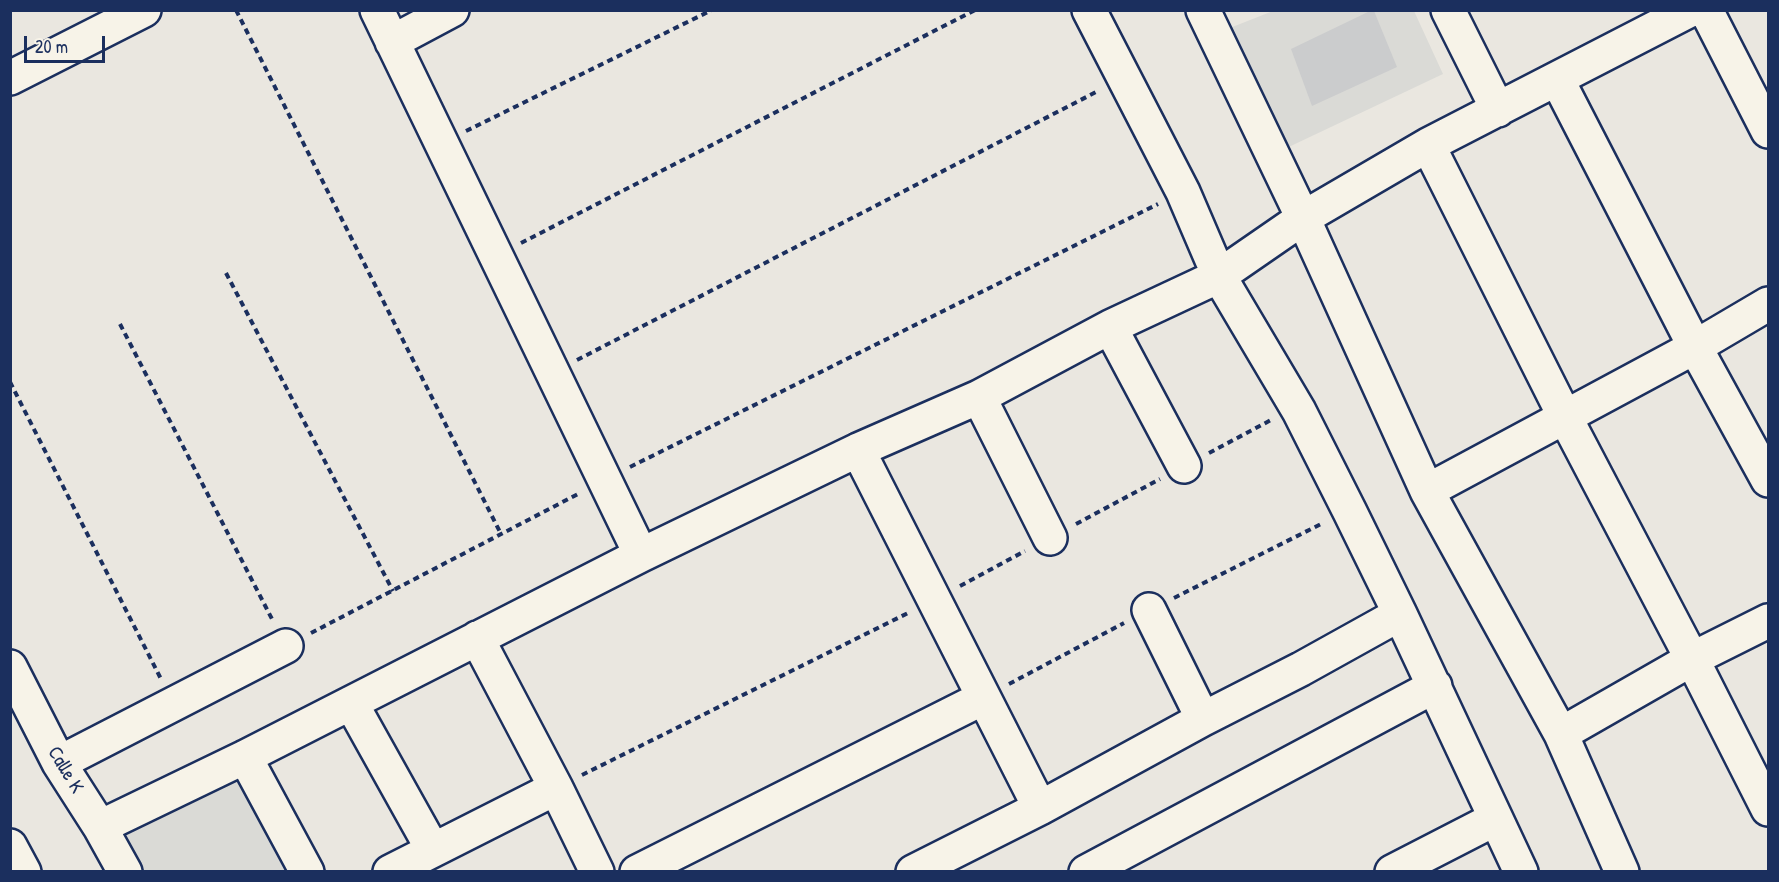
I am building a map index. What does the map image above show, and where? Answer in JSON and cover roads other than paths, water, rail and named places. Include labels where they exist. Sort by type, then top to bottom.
[{"type":"street","points":[[10,78],[60,69],[144,10]]},
{"type":"street","points":[[377,10],[641,555]]},
{"type":"street","points":[[392,42],[452,10]]},
{"type":"street","points":[[1089,10],[1183,192],[1219,276],[1299,411],[1435,686],[1521,872]]},
{"type":"street","points":[[1203,10],[1303,218],[1427,490],[1561,734],[1622,872]]},
{"type":"street","points":[[1448,10],[1498,110]]},
{"type":"street","points":[[1706,10],[1768,131]]},
{"type":"street","points":[[100,827],[245,757],[641,555],[858,450],[980,397],[1110,327],[1219,276],[1303,218],[1428,145],[1557,79],[1669,15]]},
{"type":"street","points":[[1557,79],[1695,347],[1768,480]]},
{"type":"street","points":[[1428,145],[1565,417],[1768,809]]},
{"type":"street","points":[[1427,490],[1695,347],[1768,304]]},
{"type":"street","points":[[1110,327],[1184,466]]},
{"type":"street","points":[[980,397],[1050,538]]},
{"type":"street","points":[[858,450],[1040,808]]},
{"type":"street","points":[[1149,610],[1203,718]]},
{"type":"street","points":[[913,872],[1040,808],[1203,718],[1301,669],[1400,614]]},
{"type":"street","points":[[1561,734],[1692,659],[1768,621]]},
{"type":"street","points":[[477,638],[556,788],[597,872]]},
{"type":"street","points":[[59,763],[286,646]]},
{"type":"street","name":"Calle K","points":[[10,667],[59,763],[100,827],[125,872]]},
{"type":"street","points":[[1086,872],[1435,686]]},
{"type":"street","points":[[637,872],[983,698]]},
{"type":"street","points":[[351,703],[433,850]]},
{"type":"street","points":[[245,757],[307,872]]},
{"type":"street","points":[[390,872],[556,788]]},
{"type":"street","points":[[1392,872],[1495,819]]},
{"type":"street","points":[[10,846],[24,872]]}]
